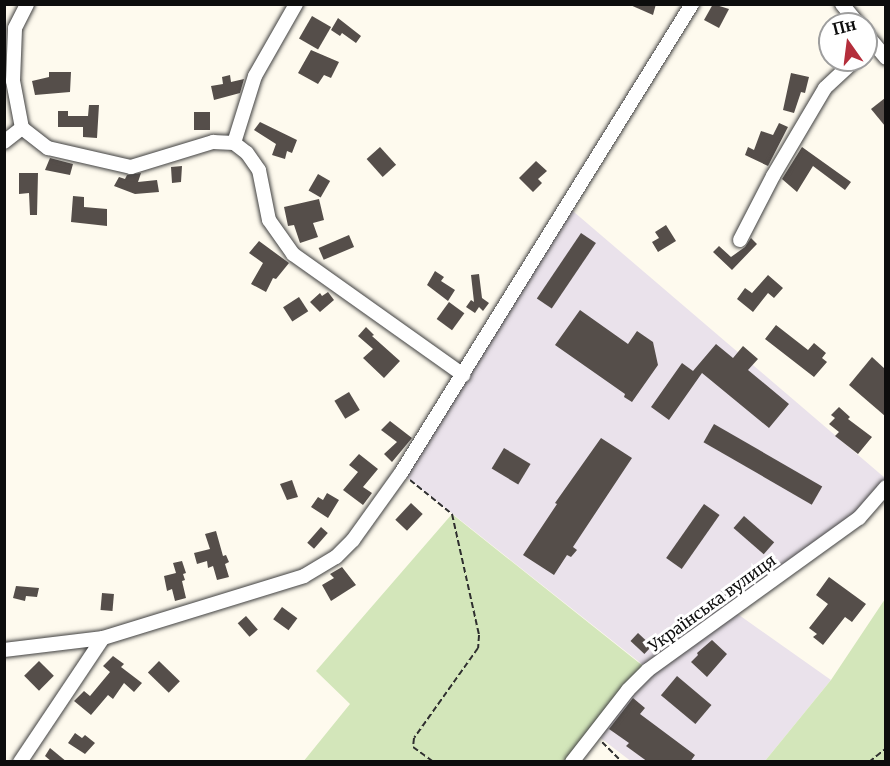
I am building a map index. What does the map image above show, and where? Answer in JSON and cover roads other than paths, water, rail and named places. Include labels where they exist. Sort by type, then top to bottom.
[{"type":"street","points":[[21,122],[13,81],[15,28],[27,4]]},
{"type":"street","points":[[234,143],[255,76],[296,4]]},
{"type":"street","points":[[4,650],[103,639],[284,583],[321,568],[353,540],[401,473],[463,375],[692,4]]},
{"type":"street","points":[[740,240],[773,176],[825,88],[842,72]]},
{"type":"street","points":[[4,106],[48,148],[131,167],[213,142],[234,143],[247,153],[259,170],[269,220],[293,254],[463,375]]},
{"type":"street","points":[[4,142],[21,122]]},
{"type":"street","name":"Українська вулиця","points":[[572,762],[648,670],[859,518],[885,487]]},
{"type":"street","points":[[20,762],[103,639]]}]
